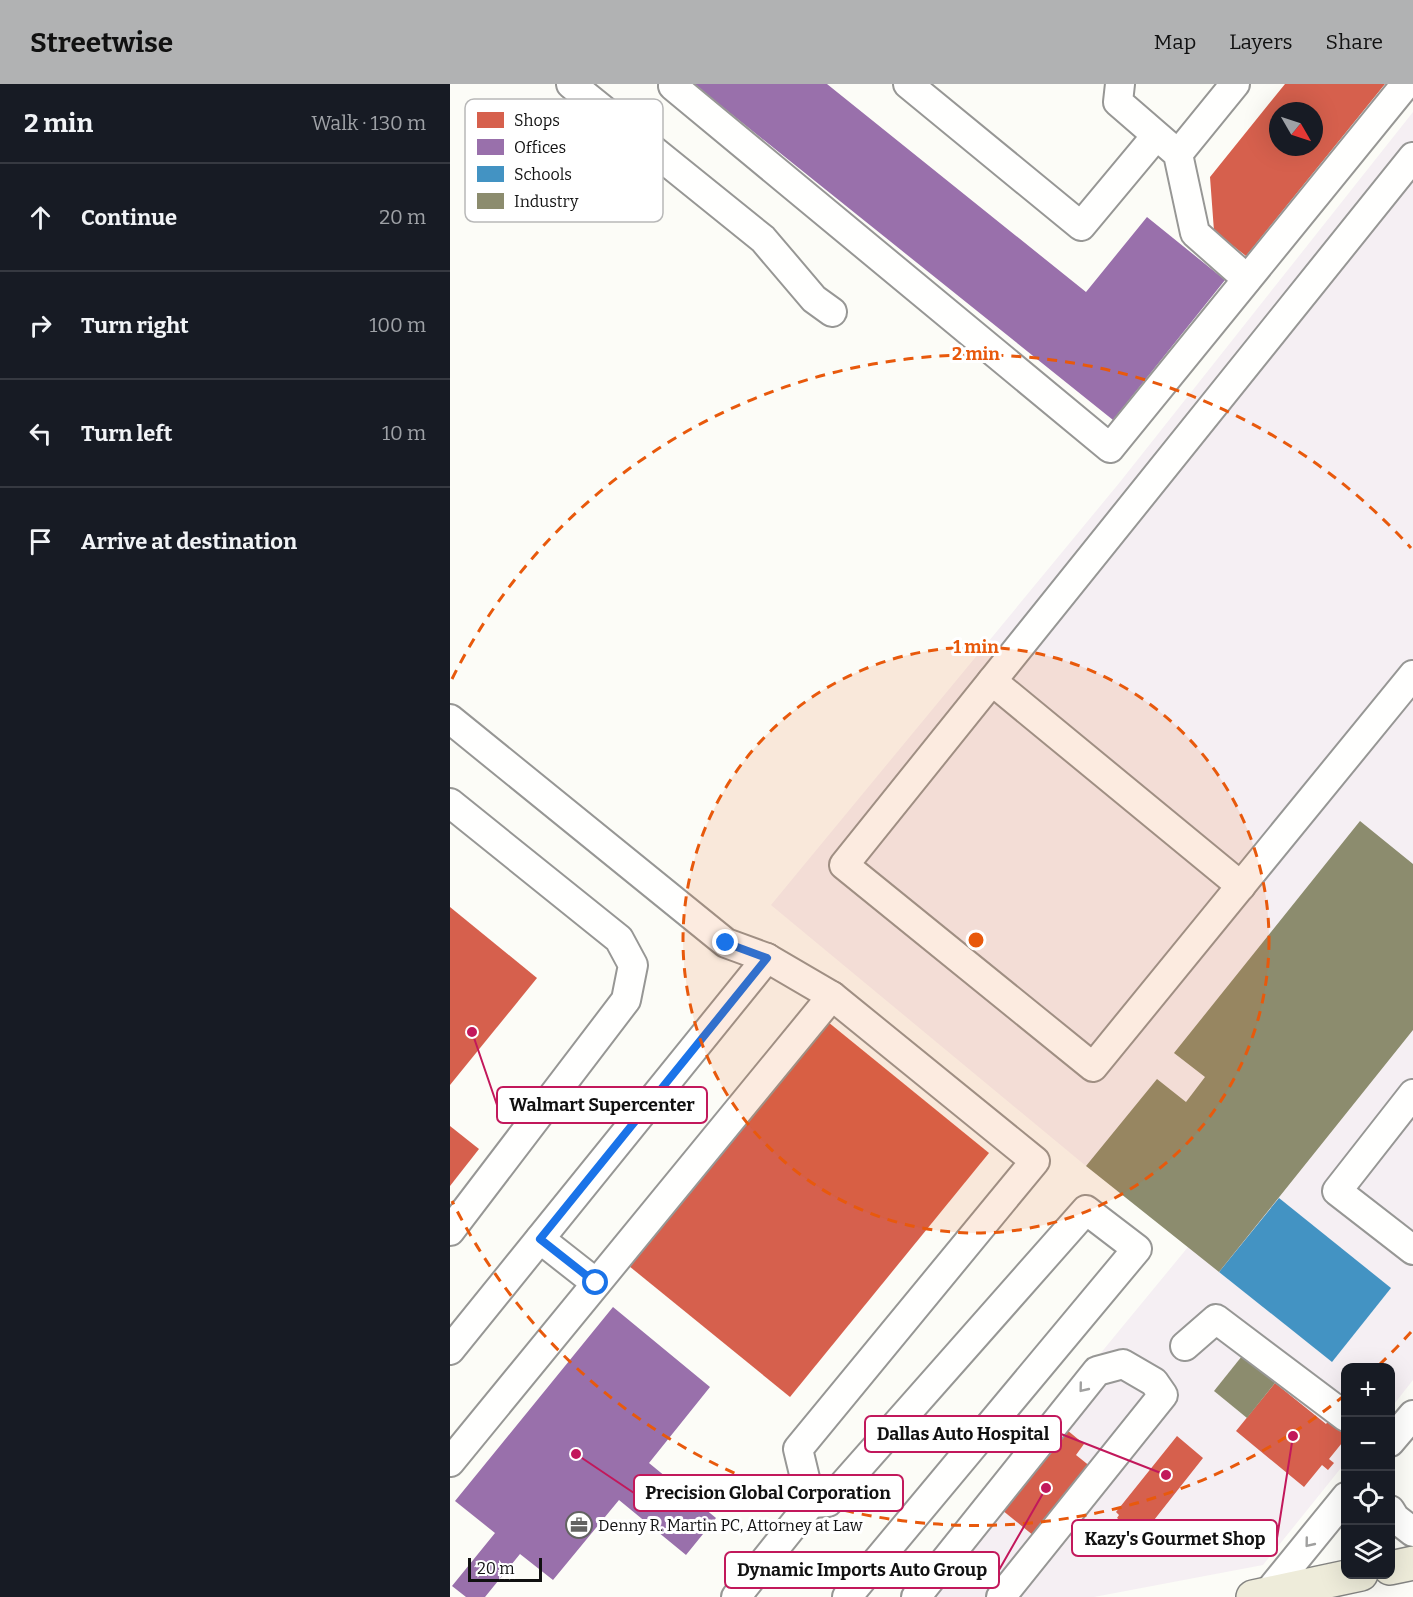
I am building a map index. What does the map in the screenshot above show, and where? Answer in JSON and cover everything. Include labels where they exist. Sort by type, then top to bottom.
[{"type":"main road","points":[[1395,1567],[1413,1563]]},
{"type":"main road","points":[[1260,1596],[1342,1579]]},
{"type":"street","points":[[571,84],[590,99]]},
{"type":"street","points":[[674,84],[673,86],[1110,448],[1406,84]]},
{"type":"street","points":[[908,84],[1081,226],[1156,136]]},
{"type":"street","points":[[1120,84],[1118,102],[1178,154],[1195,233],[1247,279]]},
{"type":"street","points":[[1178,154],[1235,84]]},
{"type":"street","points":[[1413,157],[844,865],[1093,1067],[1413,675]]},
{"type":"street","points":[[663,158],[763,239],[814,299],[832,312]]},
{"type":"street","points":[[992,681],[1241,886]]},
{"type":"street","points":[[450,719],[726,943],[767,958],[832,996],[1035,1161],[798,1449],[811,1503]]},
{"type":"street","points":[[450,803],[619,939],[633,965],[626,1000],[450,1231]]},
{"type":"street","points":[[450,1350],[767,958]]},
{"type":"street","points":[[450,1462],[832,996]]},
{"type":"street","points":[[1413,1094],[1337,1191],[1413,1250]]},
{"type":"street","points":[[736,1597],[811,1503],[828,1502],[1086,1210],[1137,1249],[847,1597]]},
{"type":"street","points":[[540,1239],[596,1283]]},
{"type":"street","points":[[1185,1346],[1216,1319],[1341,1413]]},
{"type":"street","points":[[916,1597],[1097,1371],[1123,1364],[1154,1382],[1163,1395],[1001,1597]]},
{"type":"street","points":[[1395,1436],[1413,1415]]},
{"type":"street","points":[[1260,1596],[1341,1503]]},
{"type":"street","points":[[1395,1518],[1413,1532]]},
{"type":"shaded area","points":[[1413,112],[1413,1380],[1395,1403],[1395,1363],[1341,1363],[1341,1468],[1263,1565],[1094,1597],[900,1597],[1188,1247],[1086,1166],[771,905],[1120,482]]},
{"type":"building: Shops","points":[[1285,84],[1385,84],[1246,256],[1214,231],[1210,177],[1269,104],[1269,156],[1323,156],[1323,102],[1270,102]]},
{"type":"building: Shops","points":[[450,907],[537,978],[450,1085]]},
{"type":"building: Shops","points":[[828,1022],[989,1153],[790,1397],[629,1266]]},
{"type":"building: Shops","points":[[450,1126],[479,1149],[450,1186]]},
{"type":"building: Shops","points":[[1275,1383],[1326,1424],[1329,1420],[1341,1430],[1341,1444],[1329,1459],[1334,1463],[1328,1470],[1322,1465],[1304,1487],[1236,1431]]},
{"type":"building: Shops","points":[[1067,1430],[1084,1444],[1076,1455],[1096,1471],[1039,1540],[1002,1510]]},
{"type":"building: Shops","points":[[1177,1436],[1203,1458],[1143,1534],[1139,1531],[1137,1533],[1117,1518],[1119,1515],[1116,1512]]},
{"type":"building: Offices","points":[[694,84],[827,84],[1086,292],[1147,217],[1225,280],[1113,420]]},
{"type":"building: Offices","points":[[613,1307],[710,1387],[649,1463],[716,1518],[686,1555],[619,1500],[553,1580],[520,1554],[485,1597],[466,1597],[452,1586],[495,1533],[455,1501]]},
{"type":"building: Schools","points":[[1279,1198],[1391,1288],[1332,1362],[1219,1272]]},
{"type":"building: Industry","points":[[1360,821],[1413,864],[1413,1030],[1219,1272],[1086,1166],[1157,1079],[1186,1102],[1205,1077],[1174,1053]]},
{"type":"building: Industry","points":[[1242,1356],[1275,1383],[1247,1418],[1214,1391]]},
{"type":"place","name":"Walmart Supercenter","points":[[472,1032]]},
{"type":"place","name":"Kazy's Gourmet Shop","points":[[1293,1436]]},
{"type":"place","name":"Precision Global Corporation","points":[[576,1454]]},
{"type":"place","name":"Dallas Auto Hospital","points":[[1166,1475]]},
{"type":"place","name":"Dynamic Imports Auto Group","points":[[1046,1488]]},
{"type":"place","name":"Denny R. Martin PC, Attorney at Law","points":[[579,1525]]},
{"type":"route","points":[[596,1283],[540,1239],[767,958],[726,943]]}]
